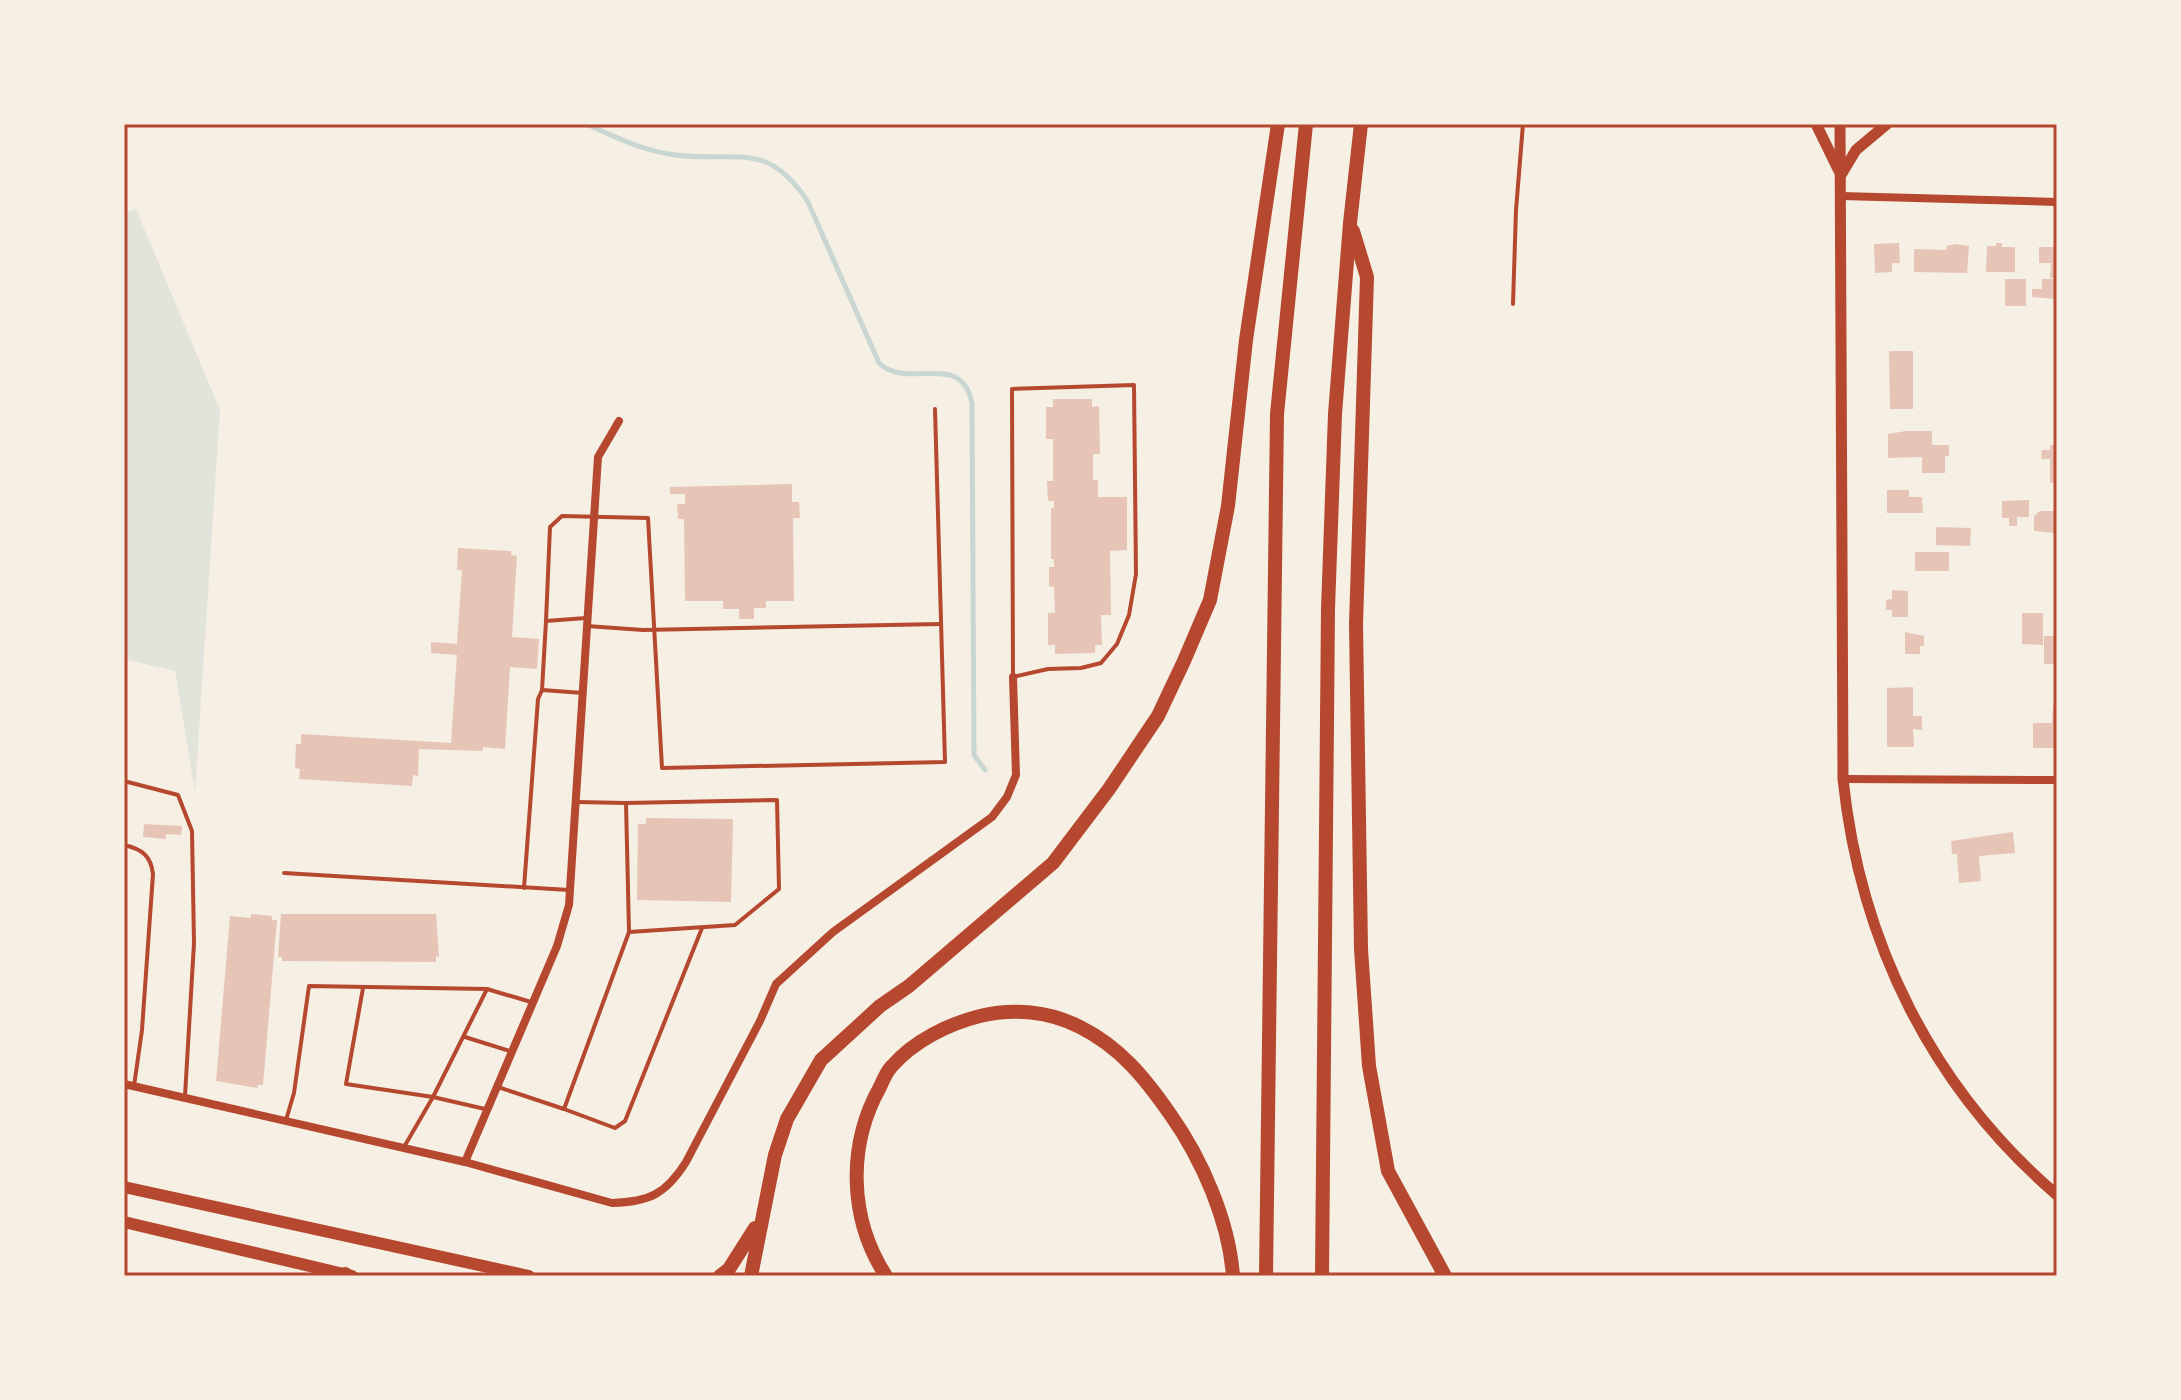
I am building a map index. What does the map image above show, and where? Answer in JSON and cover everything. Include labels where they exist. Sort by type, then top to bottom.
[{"type":"highway","points":[[751,1276],[775,1155],[787,1119],[821,1060],[880,1006],[909,986],[1053,863],[1125,765],[1158,716],[1171,689],[1210,600],[1228,506],[1254,279],[1278,124]]},
{"type":"highway","points":[[1266,1276],[1277,414],[1306,124]]},
{"type":"highway","points":[[1322,1276],[1328,609],[1335,414],[1361,124]]},
{"type":"highway","points":[[1350,223],[1367,277],[1356,624],[1361,949],[1369,1066],[1388,1171],[1445,1276]]},
{"type":"highway","points":[[886,1276],[865,1235],[857,1199],[857,1152],[867,1110],[891,1066],[932,1034],[966,1020],[1002,1011],[1040,1013],[1078,1025],[1133,1064],[1182,1130],[1199,1165],[1221,1218],[1233,1276]]},
{"type":"highway","points":[[720,1276],[729,1269],[760,1221]]},
{"type":"main road","points":[[1816,124],[1841,175]]},
{"type":"main road","points":[[1840,124],[1843,779],[1848,820],[1869,910],[1889,965],[1922,1032],[1943,1069],[1991,1130],[2057,1195]]},
{"type":"main road","points":[[1841,175],[1856,150],[1887,124]]},
{"type":"main road","points":[[124,1187],[529,1276]]},
{"type":"main road","points":[[124,1222],[348,1275]]},
{"type":"street","points":[[1841,196],[2057,202]]},
{"type":"street","points":[[465,1162],[557,946],[569,905],[598,457],[619,421]]},
{"type":"street","points":[[124,1084],[465,1162],[612,1203],[652,1197],[675,1180],[760,1021],[776,984],[833,932],[992,817],[1007,797],[1016,775],[1013,677]]},
{"type":"street","points":[[1843,779],[2057,780]]},
{"type":"lane","points":[[1513,304],[1523,124]]},
{"type":"lane","points":[[1134,385],[1136,574],[1129,615],[1117,644],[1101,663],[1081,668],[1048,669],[1013,677],[1012,389],[1134,385]]},
{"type":"lane","points":[[524,888],[538,699],[542,690],[550,527],[562,516],[648,518],[662,768],[945,762],[935,409]]},
{"type":"lane","points":[[546,621],[588,622],[656,630],[941,624]]},
{"type":"lane","points":[[542,690],[583,693]]},
{"type":"lane","points":[[124,781],[178,795],[192,831],[194,943],[185,1098]]},
{"type":"lane","points":[[576,802],[777,800],[779,889],[735,925],[629,932]]},
{"type":"lane","points":[[564,1109],[629,932],[626,803]]},
{"type":"lane","points":[[124,845],[146,854],[151,861],[153,874],[142,1030],[134,1086]]},
{"type":"lane","points":[[284,873],[570,890]]},
{"type":"lane","points":[[497,1087],[615,1128],[625,1121],[702,928]]},
{"type":"lane","points":[[286,1121],[294,1093],[309,986],[487,989],[533,1003]]},
{"type":"lane","points":[[363,988],[346,1084],[433,1097],[487,1110]]},
{"type":"lane","points":[[403,1148],[433,1097],[487,989]]},
{"type":"lane","points":[[464,1037],[512,1051]]},
{"type":"shaded area","points":[[136,209],[220,410],[195,792],[175,671],[124,659],[124,212]]},
{"type":"building","points":[[1899,243],[1900,263],[1892,263],[1892,272],[1875,273],[1874,244]]},
{"type":"building","points":[[1996,243],[2002,243],[2002,247],[2015,247],[2015,272],[1986,272],[1987,246],[1996,246]]},
{"type":"building","points":[[1947,246],[1969,246],[1967,273],[1914,272],[1914,249],[1946,250]]},
{"type":"building","points":[[2039,247],[2057,247],[2057,278],[2050,278],[2051,263],[2039,263]]},
{"type":"building","points":[[2005,279],[2026,279],[2026,306],[2005,306]]},
{"type":"building","points":[[2042,279],[2057,279],[2057,299],[2032,297],[2032,289],[2042,289]]},
{"type":"building","points":[[1889,351],[1913,351],[1913,409],[1890,409]]},
{"type":"building","points":[[1053,399],[1092,399],[1092,407],[1099,406],[1100,454],[1093,454],[1093,480],[1098,480],[1098,497],[1127,497],[1127,550],[1110,551],[1111,615],[1101,615],[1102,645],[1095,645],[1095,653],[1055,654],[1055,645],[1048,645],[1048,613],[1055,613],[1054,587],[1049,586],[1049,567],[1054,567],[1054,559],[1051,559],[1051,508],[1054,508],[1054,501],[1048,501],[1047,481],[1053,481],[1053,439],[1046,439],[1046,407],[1053,407]]},
{"type":"building","points":[[1932,431],[1932,445],[1949,445],[1949,456],[1945,456],[1945,473],[1922,473],[1922,457],[1888,458],[1888,434]]},
{"type":"building","points":[[2050,445],[2057,445],[2057,482],[2050,483],[2050,459],[2041,459],[2042,450],[2050,450]]},
{"type":"building","points":[[792,484],[792,502],[799,502],[800,518],[793,518],[794,601],[766,601],[766,608],[754,608],[754,619],[739,619],[739,609],[723,609],[723,601],[685,601],[684,519],[678,519],[677,504],[685,504],[685,494],[670,494],[670,487]]},
{"type":"building","points":[[1887,490],[1909,490],[1909,497],[1922,497],[1923,513],[1887,513]]},
{"type":"building","points":[[2029,500],[2029,517],[2017,517],[2017,526],[2009,526],[2009,518],[2002,518],[2002,501]]},
{"type":"building","points":[[2040,511],[2057,511],[2057,533],[2034,531],[2034,516]]},
{"type":"building","points":[[1936,527],[1971,528],[1970,546],[1936,545]]},
{"type":"building","points":[[458,548],[511,551],[511,555],[517,556],[512,637],[539,639],[537,669],[510,667],[505,749],[419,749],[418,776],[413,775],[412,786],[299,779],[300,769],[295,768],[296,744],[301,744],[301,734],[451,743],[457,655],[431,653],[431,642],[457,644],[462,570],[457,570]]},
{"type":"building","points":[[1915,552],[1949,552],[1949,571],[1915,571]]},
{"type":"building","points":[[1892,590],[1908,591],[1908,617],[1892,617],[1892,610],[1886,610],[1886,600],[1892,599]]},
{"type":"building","points":[[2022,613],[2043,613],[2043,645],[2022,644]]},
{"type":"building","points":[[1905,632],[1924,636],[1920,654],[1905,654]]},
{"type":"building","points":[[2044,636],[2057,636],[2057,664],[2044,664]]},
{"type":"building","points":[[1913,687],[1913,716],[1922,716],[1922,730],[1913,729],[1914,747],[1887,747],[1887,688]]},
{"type":"building","points":[[2053,705],[2057,705],[2057,748],[2033,748],[2033,723],[2052,723]]},
{"type":"building","points":[[646,818],[733,819],[731,902],[637,900],[638,824],[646,824]]},
{"type":"building","points":[[144,824],[182,826],[181,835],[166,834],[166,839],[143,837]]},
{"type":"building","points":[[2013,832],[2015,853],[1979,856],[1981,881],[1959,883],[1957,854],[1952,854],[1951,841]]},
{"type":"building","points":[[251,914],[272,916],[272,920],[277,920],[263,1085],[258,1085],[258,1088],[216,1081],[230,916],[251,918]]},
{"type":"building","points":[[281,914],[436,914],[439,957],[436,956],[436,962],[282,961],[282,957],[278,957]]},
{"type":"waterway","points":[[587,124],[658,152],[691,157],[746,157],[777,168],[808,202],[879,363],[891,371],[946,374],[957,378],[966,388],[972,404],[974,755],[985,770]]}]
